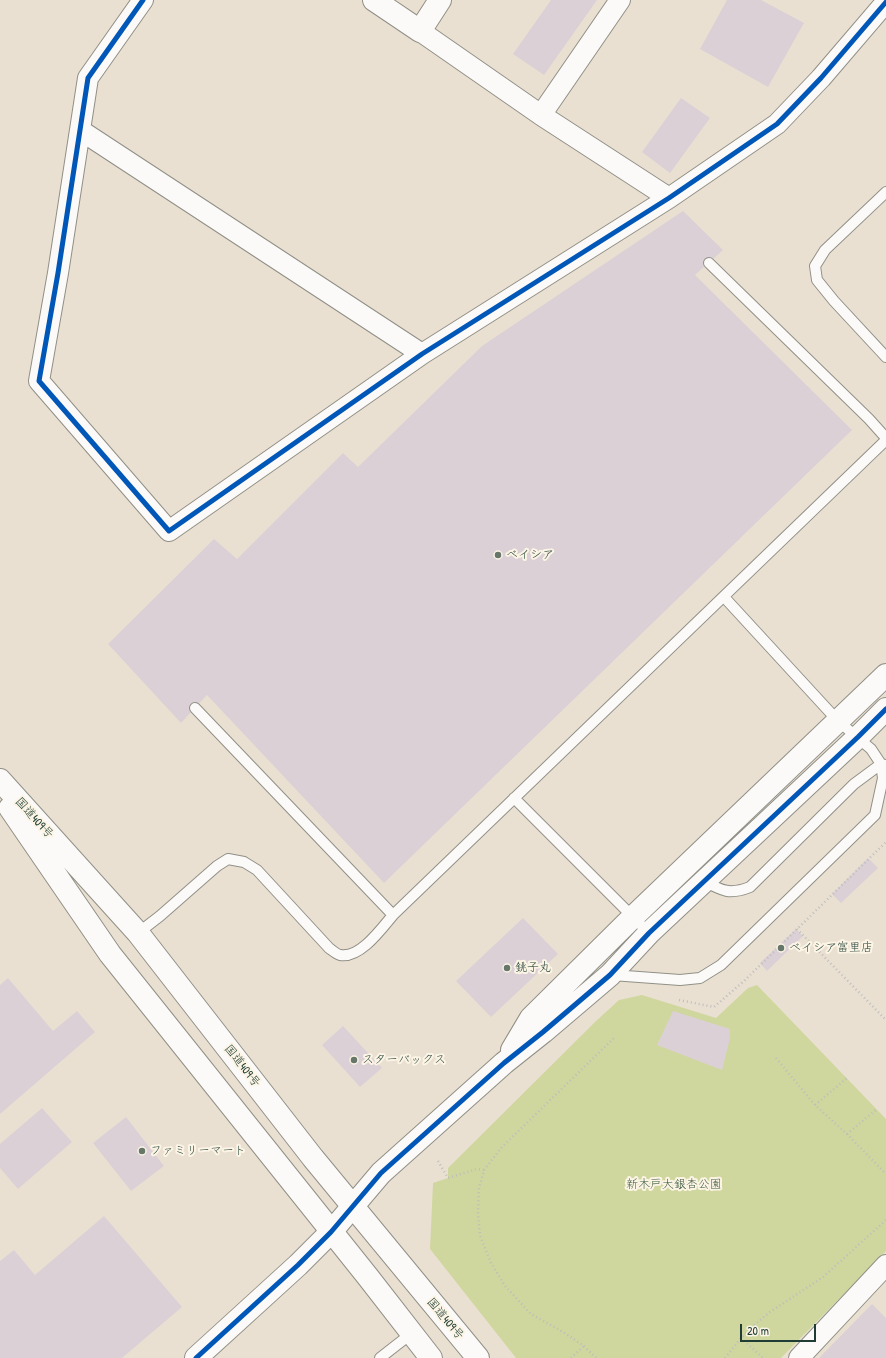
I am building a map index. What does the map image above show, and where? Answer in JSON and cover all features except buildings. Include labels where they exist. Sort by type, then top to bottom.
[{"type":"main road","points":[[374,0],[420,31],[440,0]]},
{"type":"main road","points":[[504,1062],[531,1018],[633,917],[886,675]]},
{"type":"main road","points":[[196,1358],[298,1265],[331,1232],[381,1173],[504,1062],[543,1032],[610,975],[649,933],[886,709]]},
{"type":"main road","name":"国道409号","points":[[0,780],[138,933],[313,1158],[478,1358]]},
{"type":"main road","name":"国道409号","points":[[0,794],[110,954],[431,1358]]},
{"type":"street","points":[[143,0],[88,78],[58,273],[39,381],[169,531],[422,354],[669,198],[777,124],[821,78],[886,2]]},
{"type":"street","points":[[541,115],[620,0]]},
{"type":"street","points":[[420,31],[541,115],[669,198]]},
{"type":"street","points":[[80,130],[422,354]]},
{"type":"street","points":[[799,1358],[886,1266]]},
{"type":"lane","points":[[886,192],[825,250],[815,266],[817,280],[834,301],[886,357]]},
{"type":"lane","points":[[138,933],[160,916],[217,866],[228,859],[244,862],[257,870],[329,948],[340,955],[353,954],[366,945],[393,915],[886,439],[869,419],[709,263]]},
{"type":"lane","points":[[610,975],[680,980],[700,978],[721,965],[874,815],[883,778],[884,765],[871,749],[838,721],[724,597]]},
{"type":"lane","points":[[195,708],[366,885],[393,915]]},
{"type":"lane","points":[[704,881],[721,890],[732,892],[750,887],[854,784],[884,765]]},
{"type":"lane","points":[[514,798],[649,933]]},
{"type":"lane","points":[[380,1358],[412,1333]]},
{"type":"path","points":[[797,929],[886,1020]]},
{"type":"path","points":[[596,1358],[584,1346],[531,1314],[505,1286],[491,1263],[480,1236],[479,1188],[484,1170],[502,1147],[615,1037]]},
{"type":"path","points":[[776,1058],[815,1105],[847,1134],[886,1174]]},
{"type":"path","points":[[815,1105],[847,1078]]},
{"type":"path","points":[[847,1134],[877,1109]]},
{"type":"path","points":[[438,1161],[448,1178],[477,1169],[484,1170]]},
{"type":"path","points":[[725,1358],[754,1325],[770,1312],[822,1277],[886,1220]]},
{"type":"path","points":[[741,1338],[763,1358]]},
{"type":"path","points":[[571,1358],[584,1346]]},
{"type":"green space","name":"新木戸大銀杏公園","points":[[757,985],[886,1119],[886,1251],[781,1358],[516,1358],[430,1249],[433,1183],[448,1178],[448,1168],[619,1000],[642,995],[716,1018],[748,988]]},
{"type":"cycle path","points":[[143,0],[88,78],[58,273],[39,381],[169,531],[422,354],[669,198],[777,124],[821,78],[886,2]]},
{"type":"cycle path","points":[[196,1358],[298,1265],[331,1232],[381,1173],[504,1063],[610,975],[649,933],[886,709]]},
{"type":"place","name":"ベイシア","points":[[498,555]]},
{"type":"place","name":"ベイシア富里店","points":[[781,948]]},
{"type":"place","name":"銚子丸","points":[[507,968]]},
{"type":"place","name":"スターバックス","points":[[354,1060]]},
{"type":"place","name":"ファミリーマート","points":[[142,1151]]}]
